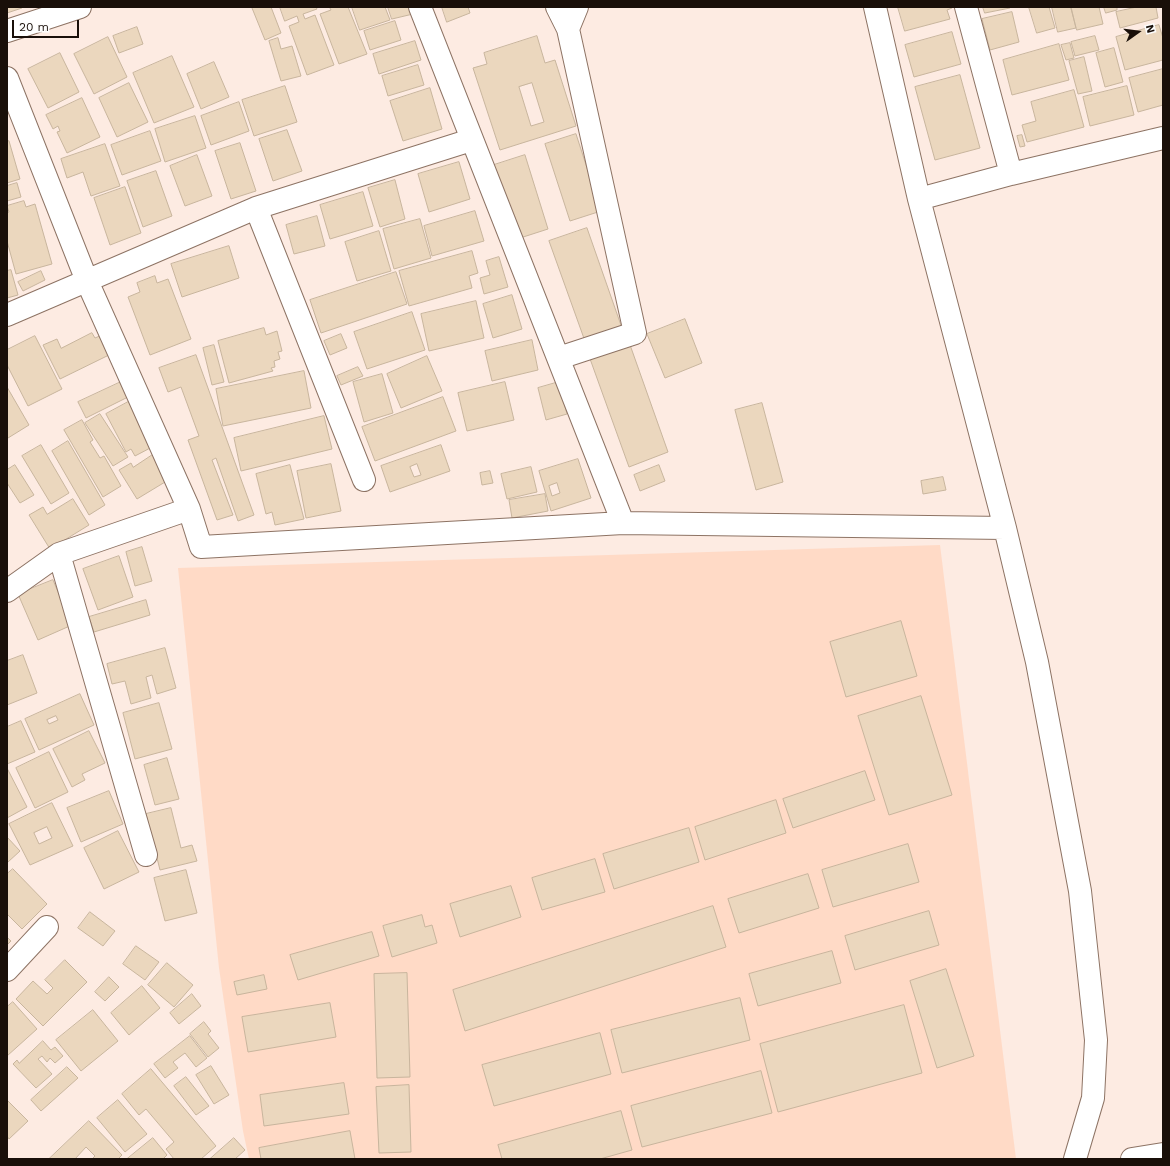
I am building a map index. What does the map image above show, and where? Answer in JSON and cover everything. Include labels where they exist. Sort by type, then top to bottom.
[{"type":"street","points":[[7,31],[80,7]]},
{"type":"street","points":[[420,7],[471,140],[559,358],[623,523]]},
{"type":"street","points":[[556,7],[568,29],[636,333],[559,358]]},
{"type":"street","points":[[568,29],[577,7]]},
{"type":"street","points":[[875,7],[919,200],[1005,528],[1037,662],[1080,891],[1096,1040],[1093,1098],[1075,1159]]},
{"type":"street","points":[[966,7],[1011,174]]},
{"type":"street","points":[[7,78],[87,281],[189,509],[201,547],[623,523],[1005,528]]},
{"type":"street","points":[[919,200],[1011,174],[1163,138]]},
{"type":"street","points":[[7,314],[256,208],[471,140]]},
{"type":"street","points":[[256,208],[364,480]]},
{"type":"street","points":[[7,591],[58,554],[189,509]]},
{"type":"street","points":[[58,554],[146,855]]},
{"type":"street","points":[[7,970],[47,926]]},
{"type":"street","points":[[1132,1159],[1163,1154]]},
{"type":"shaded area","points":[[940,545],[1016,1159],[249,1159],[243,1131],[219,968],[178,568]]},
{"type":"building","points":[[7,7],[22,7],[22,8],[7,13]]},
{"type":"building","points":[[271,7],[281,33],[265,40],[252,8]]},
{"type":"building","points":[[280,7],[316,7],[317,9],[303,14],[305,19],[315,15],[334,65],[307,75],[289,26],[299,22],[297,16],[285,21]]},
{"type":"building","points":[[348,7],[367,54],[339,64],[320,14],[331,10],[330,8]]},
{"type":"building","points":[[352,7],[385,7],[390,20],[360,30]]},
{"type":"building","points":[[388,7],[411,7],[413,14],[392,19]]},
{"type":"building","points":[[442,7],[468,7],[470,13],[447,22]]},
{"type":"building","points":[[898,7],[952,8],[947,10],[950,19],[905,31]]},
{"type":"building","points":[[983,7],[1010,7],[1010,8],[985,13]]},
{"type":"building","points":[[1029,7],[1049,7],[1055,28],[1037,33]]},
{"type":"building","points":[[1052,7],[1071,7],[1076,28],[1058,32]]},
{"type":"building","points":[[1071,7],[1099,7],[1103,24],[1077,30]]},
{"type":"building","points":[[1104,7],[1117,7],[1117,10],[1106,13]]},
{"type":"building","points":[[1137,7],[1156,7],[1158,18],[1120,28],[1116,12]]},
{"type":"building","points":[[1012,12],[1019,42],[990,50],[982,19]]},
{"type":"building","points":[[395,21],[401,40],[370,50],[364,31]]},
{"type":"building","points":[[1159,25],[1163,38],[1163,60],[1125,70],[1116,37]]},
{"type":"building","points":[[137,27],[143,44],[119,53],[113,36]]},
{"type":"building","points":[[952,32],[961,64],[914,77],[905,45]]},
{"type":"building","points":[[537,36],[545,63],[555,60],[576,126],[500,150],[473,68],[487,64],[484,53]],"holes":[[[532,83],[544,122],[531,126],[519,87]]]},
{"type":"building","points":[[1095,36],[1099,50],[1075,56],[1071,42]]},
{"type":"building","points":[[108,37],[127,77],[94,94],[74,54]]},
{"type":"building","points":[[278,38],[281,49],[292,46],[301,76],[281,81],[269,41]]},
{"type":"building","points":[[415,41],[421,60],[379,74],[373,54]]},
{"type":"building","points":[[1070,43],[1074,58],[1066,60],[1061,45]]},
{"type":"building","points":[[1059,44],[1069,80],[1012,95],[1003,60]]},
{"type":"building","points":[[1114,48],[1123,82],[1105,87],[1096,53]]},
{"type":"building","points":[[60,53],[79,92],[48,108],[28,69]]},
{"type":"building","points":[[172,56],[194,107],[154,123],[133,73]]},
{"type":"building","points":[[1084,57],[1092,91],[1078,94],[1069,61]]},
{"type":"building","points":[[214,62],[229,97],[201,109],[187,74]]},
{"type":"building","points":[[418,65],[424,85],[388,96],[382,76]]},
{"type":"building","points":[[1163,69],[1163,105],[1138,112],[1129,78]]},
{"type":"building","points":[[960,75],[980,148],[935,160],[915,87]]},
{"type":"building","points":[[129,83],[148,122],[117,137],[99,98]]},
{"type":"building","points":[[285,86],[297,122],[254,136],[242,100]]},
{"type":"building","points":[[1127,86],[1134,115],[1090,126],[1083,97]]},
{"type":"building","points":[[430,88],[442,129],[403,141],[390,101]]},
{"type":"building","points":[[1074,90],[1084,127],[1027,142],[1022,125],[1036,121],[1031,102]]},
{"type":"building","points":[[82,98],[100,137],[67,153],[57,132],[60,131],[58,126],[53,129],[46,115]]},
{"type":"building","points":[[239,102],[249,131],[211,145],[201,116]]},
{"type":"building","points":[[195,116],[206,148],[165,162],[155,129]]},
{"type":"building","points":[[287,130],[302,171],[273,181],[259,139]]},
{"type":"building","points":[[150,131],[161,161],[122,175],[111,145]]},
{"type":"building","points":[[576,134],[601,211],[570,221],[545,144]]},
{"type":"building","points":[[1022,135],[1025,146],[1020,147],[1017,136]]},
{"type":"building","points":[[9,141],[20,179],[7,183],[7,142]]},
{"type":"building","points":[[240,143],[256,191],[231,199],[215,151]]},
{"type":"building","points":[[105,144],[120,186],[91,196],[83,172],[67,178],[61,159]]},
{"type":"building","points":[[197,155],[212,196],[185,206],[170,166]]},
{"type":"building","points":[[525,155],[548,229],[517,239],[494,165]]},
{"type":"building","points":[[459,162],[470,199],[429,212],[418,174]]},
{"type":"building","points":[[156,171],[172,216],[143,227],[127,181]]},
{"type":"building","points":[[395,180],[405,219],[380,227],[368,188]]},
{"type":"building","points":[[17,183],[21,197],[7,201],[7,186]]},
{"type":"building","points":[[125,187],[141,233],[110,245],[94,198]]},
{"type":"building","points":[[363,192],[373,226],[330,239],[320,205]]},
{"type":"building","points":[[24,201],[26,207],[35,204],[52,264],[16,274],[7,241],[7,213],[9,212],[7,206]]},
{"type":"building","points":[[475,211],[484,241],[432,256],[424,226]]},
{"type":"building","points":[[317,216],[325,246],[294,254],[286,225]]},
{"type":"building","points":[[420,219],[431,258],[394,269],[383,229]]},
{"type":"building","points":[[587,228],[623,331],[586,344],[549,241]]},
{"type":"building","points":[[379,231],[391,271],[357,281],[345,242]]},
{"type":"building","points":[[229,246],[239,278],[182,297],[171,264]]},
{"type":"building","points":[[472,251],[478,273],[469,276],[472,288],[409,306],[399,271]]},
{"type":"building","points":[[499,257],[508,287],[484,294],[480,278],[490,275],[486,261]]},
{"type":"building","points":[[11,270],[18,295],[7,298],[7,271]]},
{"type":"building","points":[[41,271],[45,280],[23,291],[18,282]]},
{"type":"building","points":[[396,272],[407,304],[321,333],[310,300]]},
{"type":"building","points":[[155,276],[157,283],[168,279],[191,339],[150,355],[128,297],[140,292],[137,283]]},
{"type":"building","points":[[512,295],[522,329],[493,338],[483,304]]},
{"type":"building","points":[[476,301],[484,338],[429,351],[421,314]]},
{"type":"building","points":[[412,312],[425,350],[367,369],[354,332]]},
{"type":"building","points":[[685,319],[702,363],[665,378],[647,334]]},
{"type":"building","points":[[264,328],[266,335],[277,331],[282,351],[278,352],[280,359],[274,361],[275,367],[271,368],[273,371],[229,383],[218,341]]},
{"type":"building","points":[[92,333],[95,338],[102,335],[111,354],[60,379],[43,345],[57,339],[61,348]]},
{"type":"building","points":[[341,334],[347,348],[330,355],[324,341]]},
{"type":"building","points":[[35,336],[62,389],[28,406],[7,365],[7,350]]},
{"type":"building","points":[[532,340],[538,370],[492,381],[485,351]]},
{"type":"building","points":[[629,342],[668,452],[629,467],[589,356]]},
{"type":"building","points":[[214,345],[224,382],[212,385],[203,348]]},
{"type":"building","points":[[196,355],[254,515],[238,521],[216,458],[212,460],[233,515],[217,520],[188,440],[199,436],[181,387],[168,392],[159,368]]},
{"type":"building","points":[[427,356],[442,391],[401,408],[387,374]]},
{"type":"building","points":[[358,367],[363,376],[341,385],[337,376]]},
{"type":"building","points":[[304,371],[311,408],[223,426],[216,389]]},
{"type":"building","points":[[382,374],[393,413],[364,422],[353,382]]},
{"type":"building","points":[[123,381],[130,396],[86,418],[78,402]]},
{"type":"building","points":[[505,382],[514,420],[467,431],[458,393]]},
{"type":"building","points":[[559,382],[567,414],[546,420],[538,388]]},
{"type":"building","points":[[7,387],[29,425],[8,438],[7,436]]},
{"type":"building","points":[[443,397],[456,431],[375,461],[362,427]]},
{"type":"building","points":[[130,401],[154,446],[135,456],[131,449],[126,452],[106,414]]},
{"type":"building","points":[[762,403],[783,482],[756,490],[735,410]]},
{"type":"building","points":[[100,414],[128,457],[113,466],[85,423]]},
{"type":"building","points":[[324,416],[332,449],[241,471],[234,438]]},
{"type":"building","points":[[82,420],[93,440],[90,442],[100,458],[104,456],[121,486],[103,497],[64,430]]},
{"type":"building","points":[[68,441],[105,505],[89,515],[52,451]]},
{"type":"building","points":[[41,445],[69,493],[51,504],[22,456]]},
{"type":"building","points":[[441,445],[450,471],[390,492],[381,466]],"holes":[[[417,464],[421,475],[414,477],[410,467]]]},
{"type":"building","points":[[154,454],[170,479],[137,499],[119,470],[131,463],[133,467]]},
{"type":"building","points":[[578,459],[591,498],[551,511],[539,471]],"holes":[[[557,483],[560,493],[552,496],[549,486]]]},
{"type":"building","points":[[331,464],[341,511],[306,518],[297,471]]},
{"type":"building","points":[[15,465],[34,495],[20,503],[7,483],[7,470]]},
{"type":"building","points":[[290,465],[304,519],[275,525],[272,512],[266,514],[256,474]]},
{"type":"building","points":[[659,465],[665,481],[640,491],[634,475]]},
{"type":"building","points":[[531,467],[537,492],[507,499],[501,474]]},
{"type":"building","points":[[490,471],[493,483],[482,485],[480,473]]},
{"type":"building","points":[[943,477],[946,490],[923,494],[921,481]]},
{"type":"building","points":[[545,494],[548,511],[512,518],[509,500]]},
{"type":"building","points":[[73,499],[89,525],[50,549],[29,515],[43,507],[47,514]]},
{"type":"building","points":[[142,547],[152,581],[135,586],[126,552]]},
{"type":"building","points":[[119,556],[133,597],[98,610],[83,569]]},
{"type":"building","points":[[53,580],[72,625],[38,640],[18,594]]},
{"type":"building","points":[[146,600],[150,615],[94,632],[89,617]]},
{"type":"building","points":[[901,621],[917,676],[846,697],[830,642]]},
{"type":"building","points":[[165,648],[176,688],[157,694],[152,675],[146,677],[151,698],[131,704],[125,681],[112,684],[107,664]]},
{"type":"building","points":[[23,655],[37,693],[7,705],[7,661]]},
{"type":"building","points":[[80,694],[94,725],[39,750],[25,719]],"holes":[[[56,716],[58,720],[49,724],[47,720]]]},
{"type":"building","points":[[921,696],[952,795],[889,815],[858,716]]},
{"type":"building","points":[[159,703],[172,749],[135,759],[123,713]]},
{"type":"building","points":[[21,721],[35,752],[7,764],[7,727]]},
{"type":"building","points":[[89,731],[105,763],[82,774],[85,780],[72,787],[53,749]]},
{"type":"building","points":[[49,752],[68,792],[35,808],[16,768]]},
{"type":"building","points":[[167,758],[179,799],[155,805],[144,765]]},
{"type":"building","points":[[8,770],[27,807],[7,818],[7,771]]},
{"type":"building","points":[[865,771],[875,800],[793,828],[783,799]]},
{"type":"building","points":[[109,791],[123,824],[81,842],[67,808]]},
{"type":"building","points":[[776,800],[786,833],[705,860],[695,827]]},
{"type":"building","points":[[52,803],[73,846],[30,865],[9,824]],"holes":[[[47,827],[52,838],[39,844],[34,833]]]},
{"type":"building","points":[[171,808],[181,848],[192,845],[197,861],[160,870],[146,814]]},
{"type":"building","points":[[689,828],[699,862],[614,889],[603,854]]},
{"type":"building","points":[[118,831],[139,872],[104,889],[84,848]]},
{"type":"building","points":[[7,837],[20,851],[8,862],[7,861]]},
{"type":"building","points":[[908,844],[919,882],[833,907],[822,870]]},
{"type":"building","points":[[595,859],[605,892],[542,910],[532,878]]},
{"type":"building","points":[[13,869],[47,904],[22,929],[7,914],[7,874]]},
{"type":"building","points":[[186,870],[197,913],[165,921],[154,878]]},
{"type":"building","points":[[808,874],[819,908],[739,933],[728,899]]},
{"type":"building","points":[[511,886],[521,917],[460,937],[450,904]]},
{"type":"building","points":[[713,906],[726,947],[465,1031],[453,990]]},
{"type":"building","points":[[929,911],[939,945],[855,970],[845,936]]},
{"type":"building","points":[[90,912],[115,931],[103,946],[78,928]]},
{"type":"building","points":[[422,915],[425,927],[432,925],[437,943],[392,957],[383,926]]},
{"type":"building","points":[[372,932],[379,956],[298,980],[290,955]]},
{"type":"building","points":[[7,937],[11,941],[7,945]]},
{"type":"building","points":[[136,946],[159,962],[145,980],[123,964]]},
{"type":"building","points":[[832,951],[841,983],[758,1006],[749,974]]},
{"type":"building","points":[[65,960],[87,982],[43,1026],[16,999],[33,981],[47,994],[53,988],[45,980]]},
{"type":"building","points":[[167,963],[193,985],[174,1007],[148,985]]},
{"type":"building","points":[[946,969],[974,1056],[937,1068],[910,981]]},
{"type":"building","points":[[407,973],[410,1077],[377,1078],[374,974]]},
{"type":"building","points":[[264,975],[267,989],[237,995],[234,982]]},
{"type":"building","points":[[109,977],[119,987],[105,1001],[95,992]]},
{"type":"building","points":[[142,986],[160,1008],[129,1035],[111,1013]]},
{"type":"building","points":[[192,994],[201,1006],[179,1024],[170,1013]]},
{"type":"building","points":[[740,998],[750,1040],[622,1073],[611,1030]]},
{"type":"building","points":[[13,1002],[37,1029],[7,1056],[7,1007]]},
{"type":"building","points":[[330,1003],[336,1037],[248,1052],[242,1017]]},
{"type":"building","points":[[904,1005],[922,1073],[778,1112],[760,1044]]},
{"type":"building","points":[[93,1010],[118,1041],[81,1071],[56,1040]]},
{"type":"building","points":[[204,1022],[211,1031],[208,1034],[219,1048],[208,1057],[190,1034]]},
{"type":"building","points":[[600,1033],[611,1074],[494,1106],[482,1065]]},
{"type":"building","points":[[190,1036],[207,1058],[196,1067],[185,1053],[173,1062],[178,1068],[165,1078],[154,1064]]},
{"type":"building","points":[[43,1041],[51,1050],[55,1047],[63,1056],[55,1063],[50,1058],[47,1062],[42,1056],[38,1059],[52,1074],[36,1088],[13,1064],[17,1060],[19,1063]]},
{"type":"building","points":[[211,1066],[229,1095],[214,1104],[196,1075]]},
{"type":"building","points":[[67,1067],[78,1078],[41,1111],[31,1100]]},
{"type":"building","points":[[151,1069],[216,1146],[201,1159],[174,1159],[166,1149],[174,1142],[146,1109],[139,1115],[122,1094]]},
{"type":"building","points":[[761,1071],[772,1113],[642,1147],[631,1106]]},
{"type":"building","points":[[186,1077],[209,1106],[196,1115],[174,1086]]},
{"type":"building","points":[[344,1083],[349,1114],[264,1126],[260,1095]]},
{"type":"building","points":[[409,1085],[411,1152],[379,1153],[376,1087]]},
{"type":"building","points":[[7,1100],[28,1121],[9,1139],[7,1136]]},
{"type":"building","points":[[118,1100],[147,1134],[125,1152],[97,1118]]},
{"type":"building","points":[[621,1111],[632,1150],[600,1159],[502,1159],[498,1145]]},
{"type":"building","points":[[89,1121],[122,1155],[118,1159],[92,1159],[95,1156],[86,1147],[75,1159],[49,1159]]},
{"type":"building","points":[[350,1131],[355,1159],[261,1159],[259,1148]]},
{"type":"building","points":[[153,1138],[167,1155],[163,1159],[127,1159]]},
{"type":"building","points":[[234,1138],[245,1150],[235,1159],[210,1159]]}]
